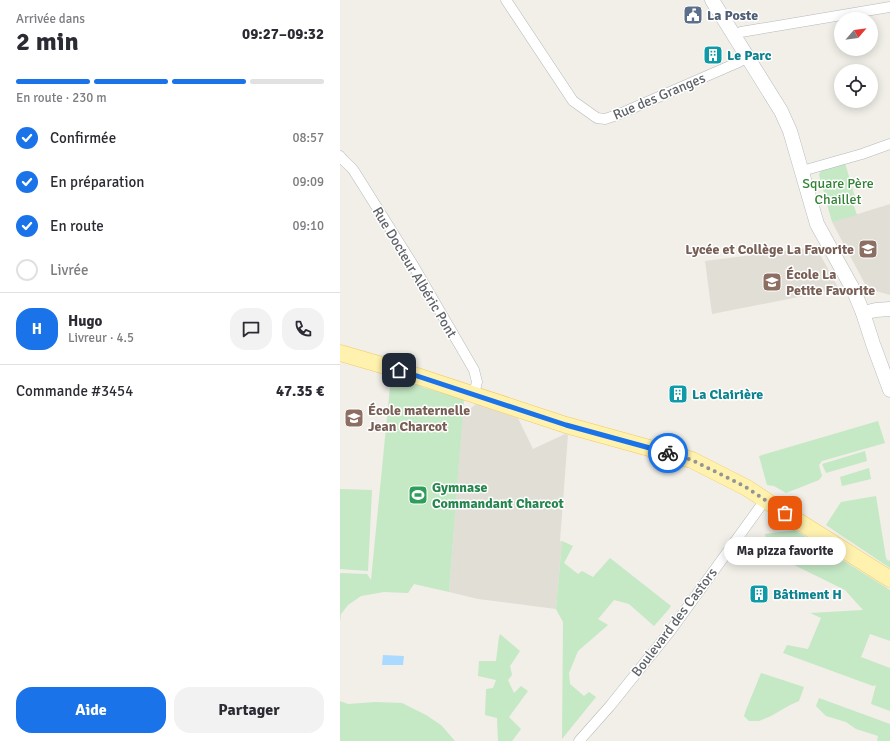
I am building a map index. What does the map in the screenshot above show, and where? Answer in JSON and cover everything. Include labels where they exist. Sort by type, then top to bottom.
[{"type":"main road","points":[[712,0],[787,123],[817,224],[850,283],[863,313],[890,390]]},
{"type":"main road","points":[[863,313],[890,309]]},
{"type":"main road","points":[[340,353],[384,365],[566,425],[692,460],[744,486],[890,579]]},
{"type":"street","name":"Rue des Granges","points":[[506,0],[574,101],[597,118],[605,119],[617,115],[748,57]]},
{"type":"street","points":[[735,36],[741,32],[890,7]]},
{"type":"street","points":[[802,171],[890,144]]},
{"type":"street","name":"Rue Docteur Albéric Pont","points":[[340,156],[343,161],[351,166],[413,265],[474,370],[477,382],[474,394]]},
{"type":"street","name":"Boulevard des Castors","points":[[579,741],[610,706],[671,630],[765,500]]},
{"type":"shaded area","name":"Lycée et Collège La Favorite","points":[[890,204],[890,295],[876,291],[865,284],[832,222]]},
{"type":"shaded area","name":"École La Petite Favorite","points":[[816,247],[839,289],[712,314],[705,261]]},
{"type":"shaded area","points":[[476,404],[518,418],[533,449],[565,434],[568,435],[560,541],[562,541],[556,609],[478,599],[449,592],[463,408],[471,408]]},
{"type":"green space","name":"Square Père Chaillet","points":[[845,163],[855,197],[852,200],[857,215],[832,222],[819,175],[821,170]]},
{"type":"green space","name":"Gymnase Commandant Charcot","points":[[393,375],[425,388],[464,399],[449,592],[414,584],[408,593],[384,592],[361,596],[348,605],[341,614],[340,622],[340,573],[367,574],[371,580],[390,387]]},
{"type":"green space","points":[[878,421],[885,443],[822,461],[819,465],[822,476],[819,480],[786,493],[774,486],[767,485],[759,456]]},
{"type":"green space","points":[[865,451],[867,461],[826,473],[822,464]]},
{"type":"green space","points":[[869,468],[871,479],[842,486],[840,477]]},
{"type":"green space","points":[[340,489],[372,490],[368,571],[340,569]]},
{"type":"green space","points":[[876,496],[886,558],[888,561],[890,560],[890,568],[826,525],[841,502]]},
{"type":"green space","points":[[795,530],[890,590],[890,641],[870,634],[861,657],[890,668],[890,711],[871,704],[876,685],[873,686],[783,653],[787,645],[808,649],[821,618],[810,613],[863,610],[845,590],[792,564],[782,551],[768,546],[765,534]]},
{"type":"green space","points":[[562,541],[573,546],[564,563],[578,574],[582,571],[593,577],[610,558],[671,606],[654,626],[629,604],[614,600],[598,619],[608,625],[578,651],[569,673],[570,684],[584,696],[589,692],[596,697],[562,739],[563,622],[556,609]]},
{"type":"green space","points":[[500,634],[520,651],[510,666],[512,675],[508,680],[514,693],[521,686],[528,691],[509,717],[521,729],[512,741],[498,741],[497,718],[485,715],[486,689],[493,688],[496,680],[478,676],[479,661],[496,661]]},
{"type":"green space","points":[[761,673],[804,687],[799,701],[759,721],[749,721],[744,716]]},
{"type":"green space","points":[[819,698],[890,724],[890,741],[877,741],[878,736],[856,729],[846,722],[826,716],[816,706]]},
{"type":"green space","points":[[340,701],[348,704],[376,702],[402,703],[426,715],[441,725],[455,741],[340,741]]},
{"type":"water","points":[[383,655],[404,656],[403,665],[382,665]]},
{"type":"way so far","points":[[668,453],[692,460],[738,483],[785,513]]},
{"type":"place","name":"La Poste","points":[[693,15]]},
{"type":"place","name":"Le Parc","points":[[713,55]]},
{"type":"place","name":"Lycée et Collège La Favorite","points":[[868,249]]},
{"type":"place","name":"École La Petite Favorite","points":[[772,282]]},
{"type":"place","name":"La Clairière","points":[[678,394]]},
{"type":"place","name":"École maternelle Jean Charcot","points":[[354,418]]},
{"type":"place","name":"Gymnase Commandant Charcot","points":[[418,495]]},
{"type":"place","name":"Ma pizza favorite","points":[[785,513]]},
{"type":"place","name":"Bâtiment H","points":[[759,594]]},
{"type":"route","points":[[399,370],[566,425],[668,453]]}]
